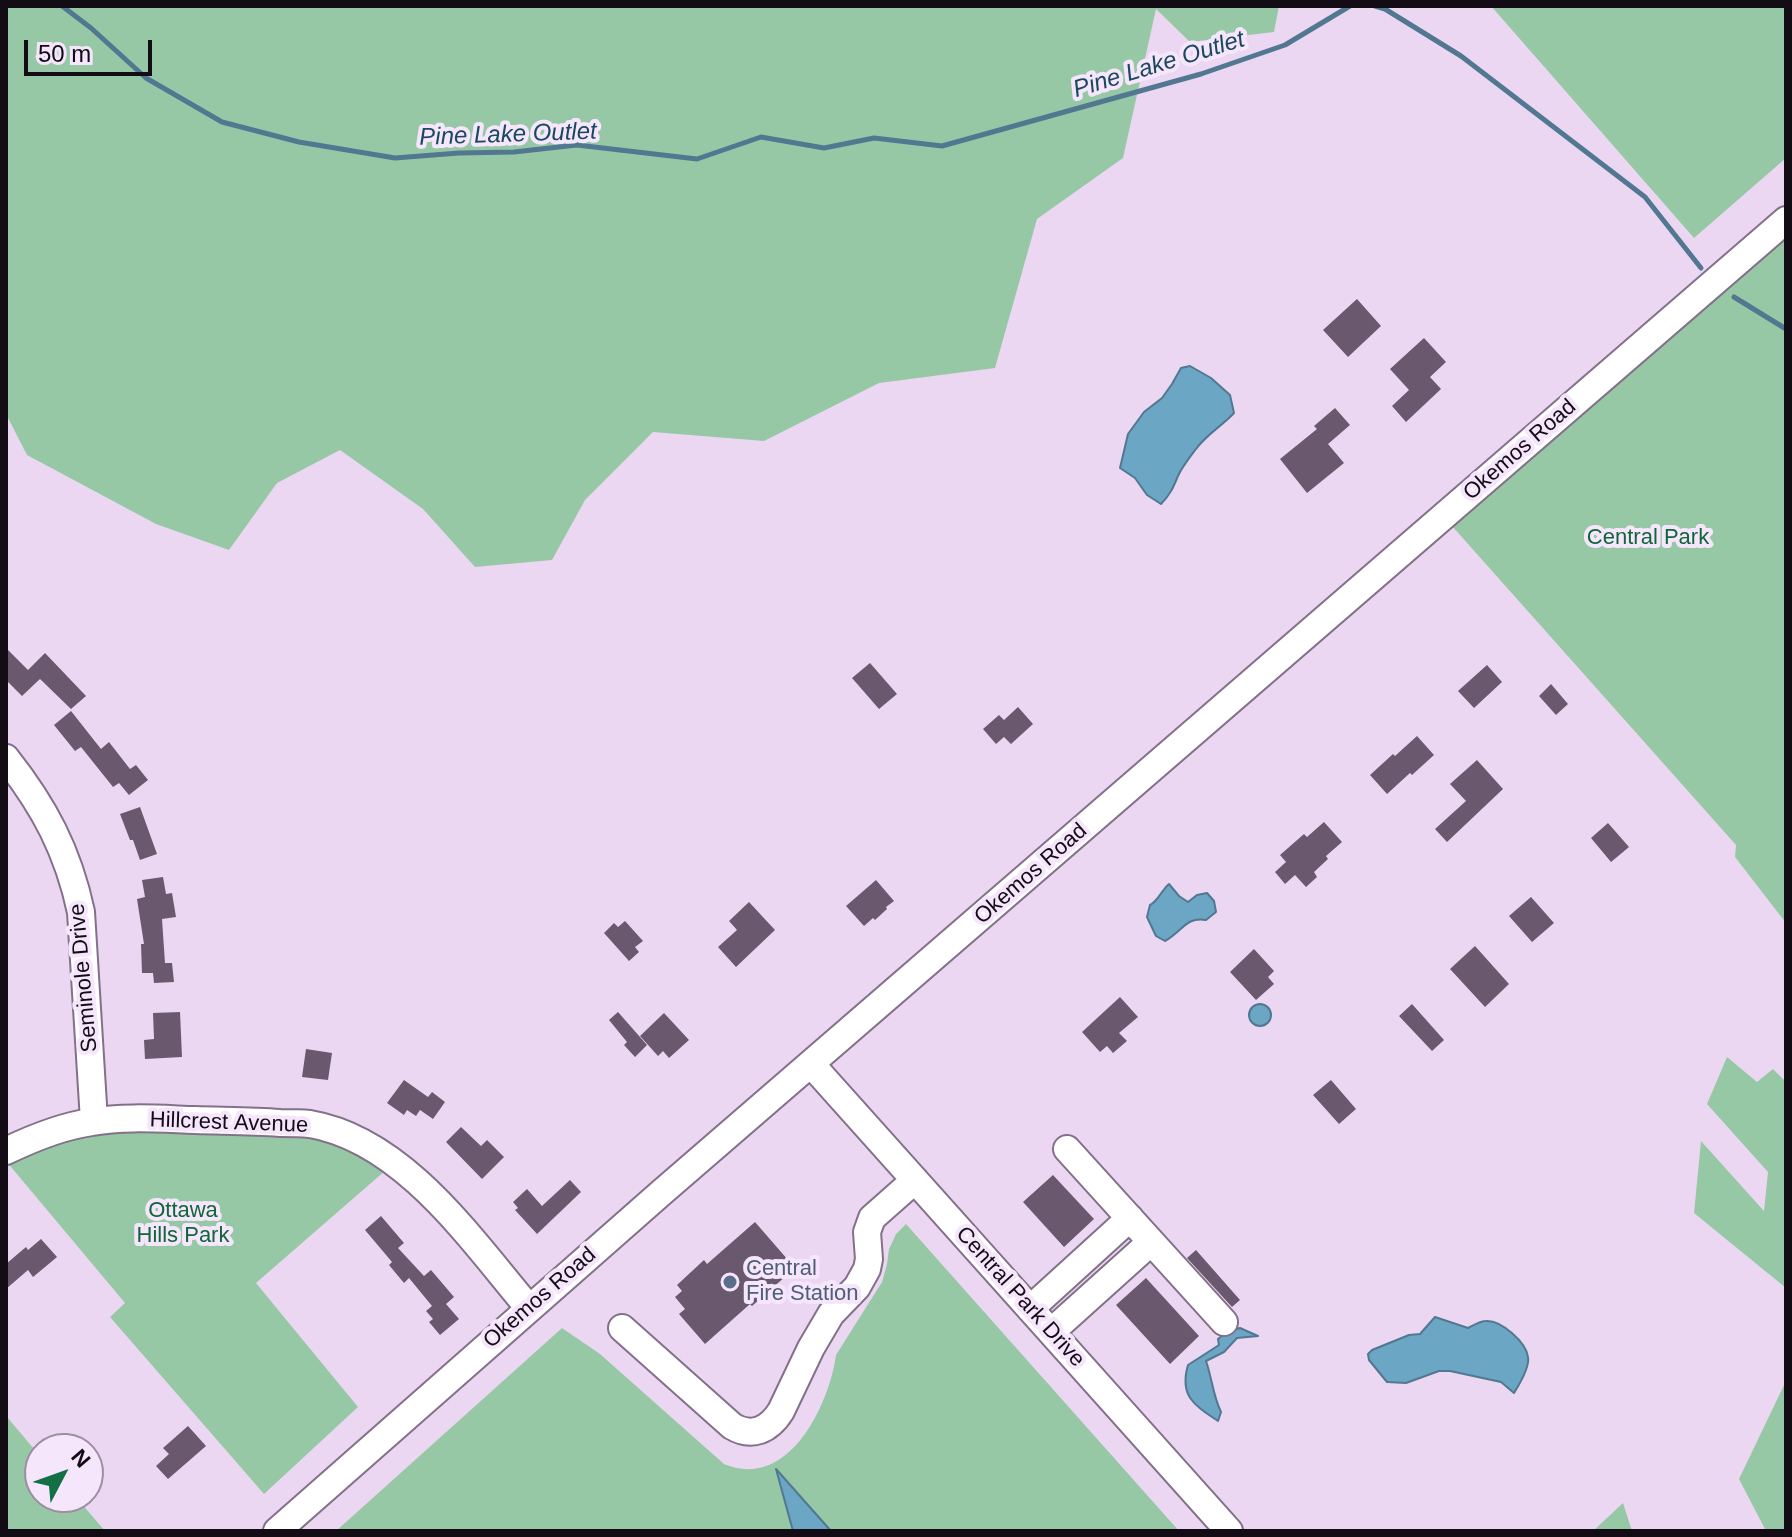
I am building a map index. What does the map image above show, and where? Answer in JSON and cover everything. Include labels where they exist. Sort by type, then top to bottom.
[{"type":"street","name":"Okemos Road","points":[[277,1531],[529,1308],[1786,220]]},
{"type":"street","name":"Seminole Drive","points":[[6,758],[52,826],[76,886],[81,912],[94,1121]]},
{"type":"street","name":"Central Park Drive","points":[[811,1064],[1229,1531]]},
{"type":"street","name":"Hillcrest Avenue","points":[[6,1151],[44,1135],[94,1121],[268,1122],[310,1124],[336,1131],[385,1157],[430,1193],[529,1308]]},
{"type":"street","points":[[1067,1149],[1224,1322]]},
{"type":"street","points":[[622,1328],[732,1426],[751,1432],[764,1429],[781,1411],[831,1314],[857,1287],[867,1269],[867,1232],[872,1218],[915,1180]]},
{"type":"street","points":[[1030,1309],[1130,1218]]},
{"type":"street","points":[[1051,1332],[1151,1242]]},
{"type":"green space","points":[[6,6],[1279,6],[1274,32],[1190,42],[1156,9],[1123,158],[1037,219],[995,368],[879,383],[764,441],[653,432],[585,500],[552,560],[475,567],[423,509],[340,450],[277,483],[229,550],[156,524],[27,455],[6,414]]},
{"type":"green space","points":[[1491,6],[1786,6],[1786,158],[1694,238]]},
{"type":"green space","name":"Central Park","points":[[1786,233],[1786,923],[1735,857],[1736,845],[1452,526]]},
{"type":"green space","points":[[1727,1057],[1757,1082],[1773,1069],[1786,1082],[1786,1288],[1694,1213],[1701,1141],[1764,1211],[1768,1172],[1707,1104]]},
{"type":"green space","name":"Ottawa Hills Park","points":[[96,1130],[304,1131],[347,1147],[386,1170],[256,1283],[358,1407],[264,1494],[110,1317],[125,1303],[6,1161]]},
{"type":"green space","points":[[906,1224],[1179,1531],[831,1531],[777,1471],[793,1531],[336,1531],[562,1328],[600,1354],[724,1464],[747,1469],[768,1466],[786,1455],[814,1419],[825,1397],[836,1355],[882,1282],[889,1249],[896,1234]]},
{"type":"green space","points":[[1786,1381],[1786,1531],[1766,1531],[1739,1479]]},
{"type":"green space","points":[[7,1417],[24,1437],[24,1513],[90,1513],[105,1531],[6,1531]]},
{"type":"green space","points":[[1623,1503],[1632,1531],[1593,1531]]},
{"type":"water","points":[[1190,366],[1211,378],[1230,395],[1234,413],[1196,449],[1161,504],[1147,495],[1135,478],[1120,468],[1128,434],[1144,412],[1162,398],[1181,368]]},
{"type":"water","points":[[1169,884],[1188,902],[1197,895],[1207,893],[1214,901],[1216,912],[1206,920],[1194,920],[1165,941],[1156,936],[1147,917],[1150,905]]},
{"type":"water","points":[[1260,1004],[1268,1007],[1271,1015],[1268,1023],[1260,1026],[1252,1023],[1249,1015],[1252,1007]]},
{"type":"water","points":[[1435,1317],[1468,1328],[1486,1321],[1492,1322],[1512,1333],[1523,1345],[1528,1357],[1524,1376],[1514,1393],[1501,1382],[1450,1371],[1439,1371],[1406,1383],[1387,1382],[1369,1360],[1368,1354],[1409,1335],[1420,1334]]},
{"type":"water","points":[[1240,1328],[1258,1336],[1237,1338],[1224,1352],[1206,1361],[1221,1412],[1218,1421],[1202,1410],[1187,1392],[1188,1365],[1219,1345],[1218,1339],[1228,1331]]},
{"type":"water","points":[[776,1469],[831,1531],[793,1531]]},
{"type":"building","points":[[1357,299],[1381,326],[1348,357],[1323,330]]},
{"type":"building","points":[[1424,338],[1446,362],[1430,377],[1441,389],[1406,422],[1392,406],[1409,390],[1390,369]]},
{"type":"building","points":[[1335,408],[1350,425],[1328,444],[1344,463],[1307,493],[1280,459],[1317,429],[1314,426]]},
{"type":"building","points":[[6,648],[28,670],[45,653],[86,696],[71,709],[40,679],[22,696],[6,680]]},
{"type":"building","points":[[870,663],[897,694],[879,709],[852,678]]},
{"type":"building","points":[[1487,665],[1502,682],[1474,708],[1458,691]]},
{"type":"building","points":[[1551,684],[1568,704],[1556,715],[1539,696]]},
{"type":"building","points":[[1018,707],[1033,724],[1011,744],[1004,737],[996,744],[983,729],[999,715],[1004,720]]},
{"type":"building","points":[[71,711],[101,749],[109,742],[130,769],[136,765],[148,780],[129,795],[119,783],[113,787],[81,747],[75,751],[54,725]]},
{"type":"building","points":[[1417,736],[1434,755],[1387,794],[1370,775]]},
{"type":"building","points":[[1477,760],[1503,789],[1447,842],[1435,829],[1466,801],[1450,784]]},
{"type":"building","points":[[140,807],[157,854],[140,860],[120,814]]},
{"type":"building","points":[[1324,822],[1342,842],[1326,856],[1328,859],[1314,872],[1317,877],[1306,887],[1295,875],[1285,884],[1275,872],[1286,862],[1280,855],[1304,834],[1307,837]]},
{"type":"building","points":[[1608,823],[1629,847],[1611,862],[1591,838]]},
{"type":"building","points":[[163,877],[166,894],[172,893],[176,917],[162,919],[165,963],[172,963],[174,982],[154,983],[153,973],[142,973],[141,944],[144,944],[137,899],[145,897],[142,880]]},
{"type":"building","points":[[876,880],[894,901],[875,920],[873,918],[864,926],[846,906]]},
{"type":"building","points":[[1531,897],[1554,923],[1532,942],[1509,916]]},
{"type":"building","points":[[749,902],[775,930],[736,967],[718,947],[737,930],[729,921]]},
{"type":"building","points":[[625,921],[643,941],[635,947],[639,952],[629,961],[604,933],[614,923],[618,927]]},
{"type":"building","points":[[1475,946],[1509,984],[1485,1007],[1450,969]]},
{"type":"building","points":[[1254,949],[1274,971],[1268,977],[1274,984],[1256,1000],[1230,972]]},
{"type":"building","points":[[1120,997],[1138,1017],[1119,1033],[1127,1041],[1113,1053],[1107,1046],[1100,1052],[1082,1032]]},
{"type":"building","points":[[1412,1004],[1444,1040],[1432,1051],[1399,1016]]},
{"type":"building","points":[[180,1012],[182,1057],[145,1059],[144,1040],[154,1039],[153,1013]]},
{"type":"building","points":[[618,1012],[647,1045],[635,1057],[609,1020]]},
{"type":"building","points":[[664,1013],[689,1040],[669,1058],[663,1051],[658,1056],[640,1036]]},
{"type":"building","points":[[306,1049],[332,1053],[328,1080],[302,1077]]},
{"type":"building","points":[[404,1080],[428,1097],[432,1092],[445,1102],[433,1119],[420,1110],[416,1116],[407,1110],[404,1115],[387,1103]]},
{"type":"building","points":[[1331,1080],[1356,1109],[1339,1124],[1313,1095]]},
{"type":"building","points":[[461,1127],[481,1146],[487,1140],[504,1157],[482,1179],[446,1142]]},
{"type":"building","points":[[1053,1175],[1094,1219],[1064,1247],[1023,1202]]},
{"type":"building","points":[[570,1180],[581,1192],[537,1234],[515,1210],[518,1208],[513,1202],[527,1189],[542,1206]]},
{"type":"building","points":[[381,1216],[404,1243],[398,1248],[424,1276],[431,1270],[454,1297],[446,1304],[459,1319],[440,1335],[429,1322],[433,1319],[426,1311],[432,1306],[409,1278],[404,1283],[389,1265],[392,1262],[365,1230]]},
{"type":"building","name":"Central Fire Station","points":[[755,1222],[795,1268],[705,1344],[679,1314],[685,1309],[675,1297],[682,1291],[677,1285],[704,1260],[707,1264]]},
{"type":"building","points":[[41,1239],[57,1257],[33,1277],[28,1270],[6,1289],[6,1264]]},
{"type":"building","points":[[1196,1250],[1240,1300],[1232,1307],[1187,1258]]},
{"type":"building","points":[[1146,1278],[1199,1336],[1170,1364],[1116,1305]]},
{"type":"building","points":[[188,1426],[206,1446],[168,1479],[156,1466],[169,1454],[163,1448]]},
{"type":"waterway","name":"Pine Lake Outlet","points":[[62,6],[146,78],[222,122],[299,142],[395,158],[514,152],[577,145],[697,159],[761,137],[824,148],[874,138],[942,146],[1201,74],[1285,45],[1350,6]]},
{"type":"waterway","name":"Pine Lake Outlet","points":[[1375,6],[1385,9],[1461,56],[1645,197],[1701,268]]},
{"type":"waterway","name":"Pine Lake Outlet","points":[[1734,297],[1786,329]]},
{"type":"place","name":"Central Fire Station","points":[[730,1282]]}]
